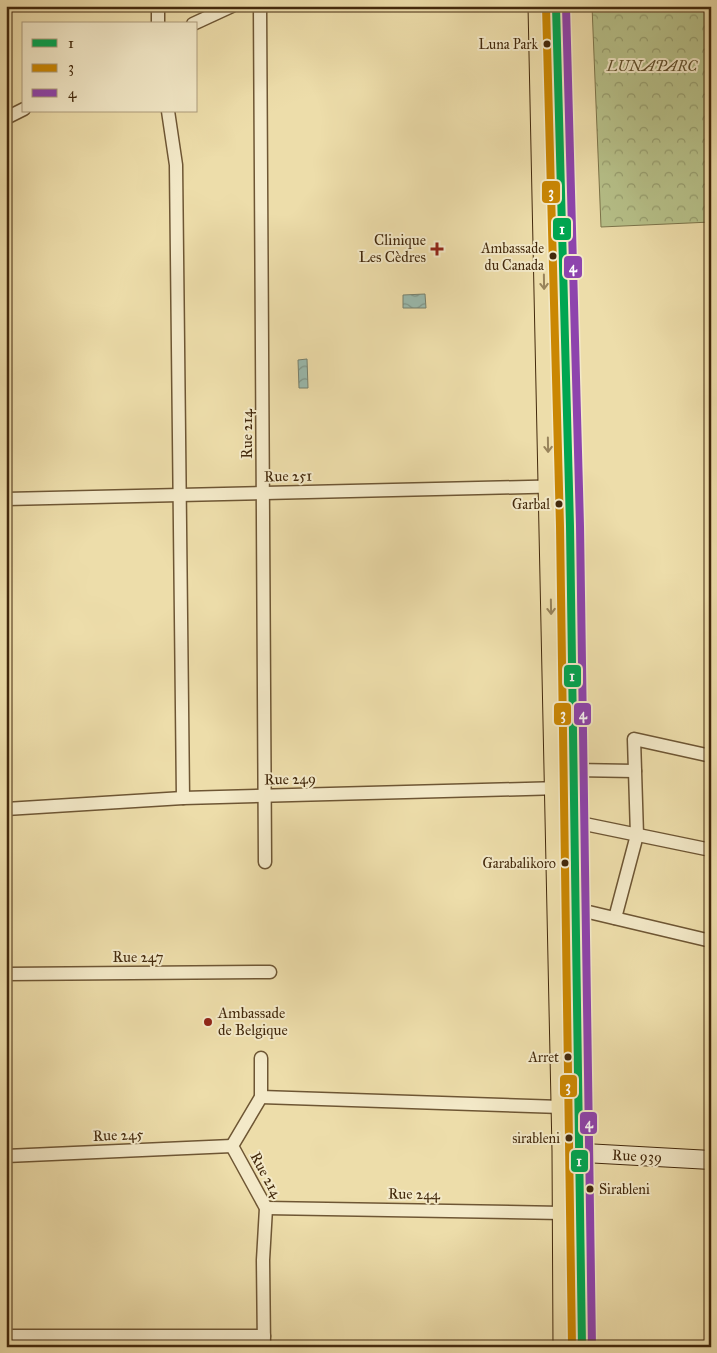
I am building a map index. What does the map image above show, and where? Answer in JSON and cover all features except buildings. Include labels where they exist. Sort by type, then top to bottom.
[{"type":"main road","points":[[538,6],[561,1107],[571,1152],[562,1213],[563,1347]]},
{"type":"main road","points":[[556,6],[569,486],[575,822],[576,909],[571,1152],[582,1347]]},
{"type":"main road","name":"Rue 939","points":[[571,1152],[711,1160]]},
{"type":"street","points":[[158,6],[158,22]]},
{"type":"street","points":[[197,22],[232,6]]},
{"type":"street","name":"Rue 214","points":[[260,6],[266,862]]},
{"type":"street","points":[[6,118],[22,110]]},
{"type":"street","points":[[168,112],[176,166],[183,798]]},
{"type":"street","name":"Rue 251","points":[[6,499],[569,486]]},
{"type":"street","points":[[615,918],[637,834],[634,739],[711,756]]},
{"type":"street","name":"Rue 249","points":[[6,809],[183,798],[555,789],[574,779],[635,771]]},
{"type":"street","points":[[575,822],[711,850]]},
{"type":"street","points":[[576,909],[711,941]]},
{"type":"street","name":"Rue 247","points":[[6,974],[270,972]]},
{"type":"street","points":[[261,1058],[261,1097],[561,1107]]},
{"type":"street","name":"Rue 214","points":[[261,1097],[232,1146],[266,1208],[263,1260],[264,1341]]},
{"type":"street","points":[[6,1144],[6,1157]]},
{"type":"street","name":"Rue 245","points":[[6,1157],[232,1146]]},
{"type":"street","name":"Rue 244","points":[[266,1208],[562,1213]]},
{"type":"street","points":[[6,1336],[264,1341]]},
{"type":"green space","name":"LUNAPARC","points":[[592,6],[711,6],[711,222],[601,227]]},
{"type":"water","points":[[425,294],[426,308],[403,308],[403,295]]},
{"type":"water","points":[[307,359],[308,388],[299,388],[298,360]]},
{"type":"transit line","name":"3","points":[[546,6],[560,526],[572,1347]]},
{"type":"transit line","name":"1","points":[[556,6],[570,526],[582,1347]]},
{"type":"transit line","name":"4","points":[[566,6],[580,526],[592,1347]]},
{"type":"place","name":"Luna Park","points":[[547,44]]},
{"type":"place","name":"Clinique Les Cèdres","points":[[437,249]]},
{"type":"place","name":"Ambassade du Canada","points":[[553,256]]},
{"type":"place","name":"Garbal","points":[[559,504]]},
{"type":"place","name":"Garabalikoro","points":[[565,863]]},
{"type":"place","name":"Ambassade de Belgique","points":[[208,1022]]},
{"type":"place","name":"Arret","points":[[568,1057]]},
{"type":"place","name":"sirableni","points":[[569,1138]]},
{"type":"place","name":"Sirableni","points":[[590,1189]]}]
